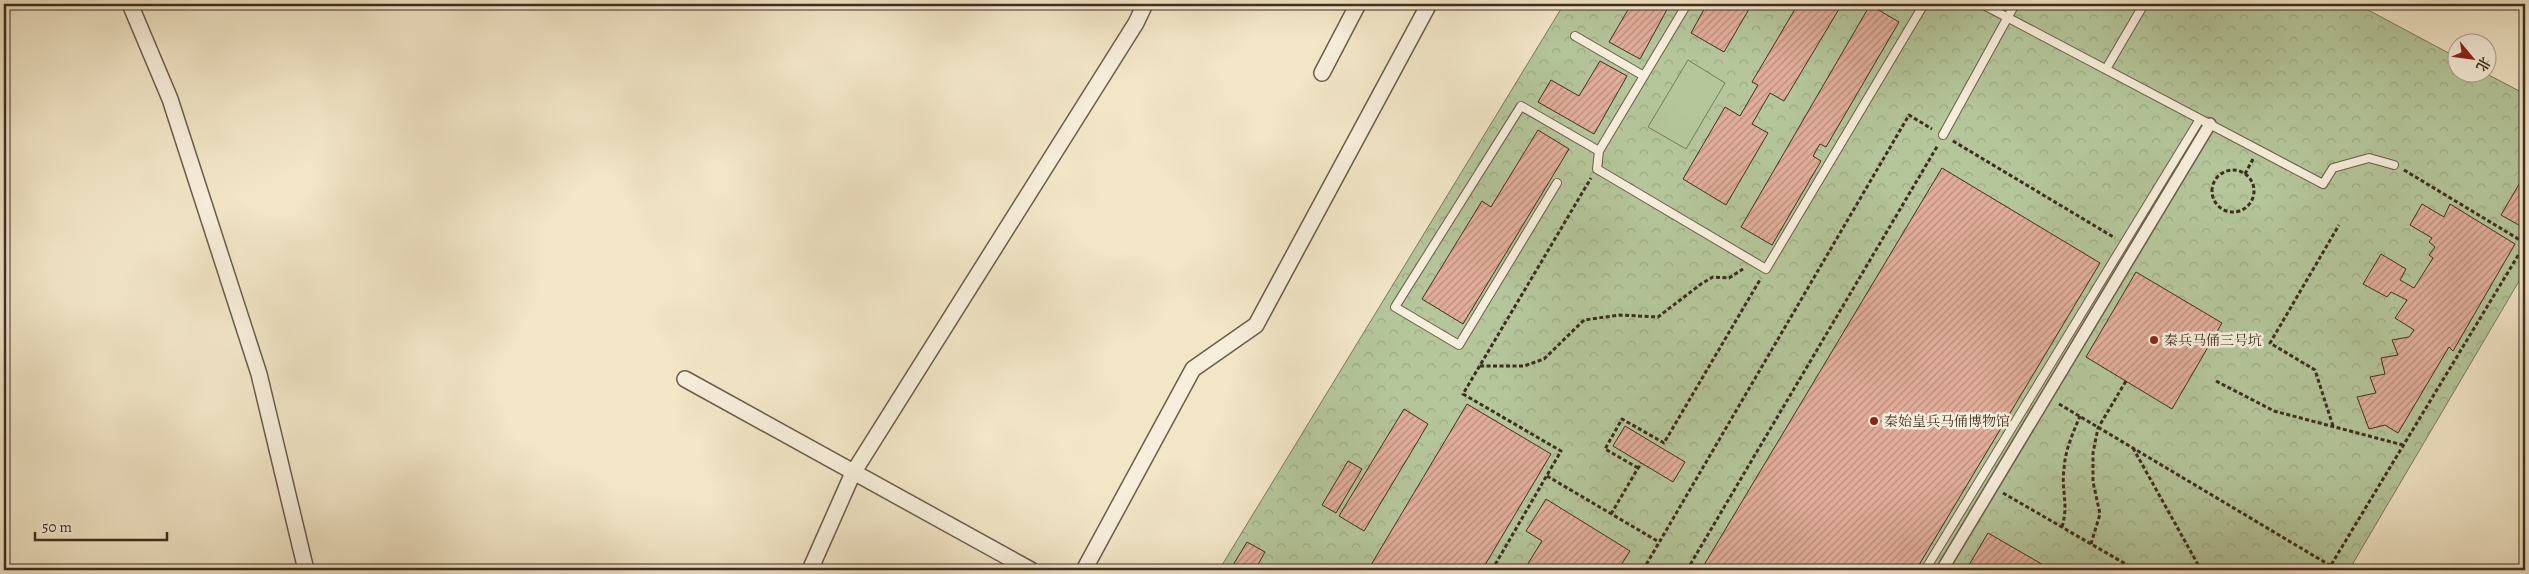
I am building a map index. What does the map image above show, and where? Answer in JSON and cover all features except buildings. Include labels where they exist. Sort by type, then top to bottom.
[{"type":"street","points":[[130,4],[170,99],[259,374],[306,570]]},
{"type":"street","points":[[810,570],[853,474],[1136,23],[1145,4]]},
{"type":"street","points":[[1322,73],[1358,4]]},
{"type":"street","points":[[1084,570],[1193,369],[1256,325],[1429,4]]},
{"type":"street","points":[[1942,570],[2046,396],[2205,122]]},
{"type":"street","points":[[685,379],[853,474],[1031,570]]},
{"type":"lane","points":[[1687,4],[1599,151],[1597,169],[1766,269],[1924,4]]},
{"type":"lane","points":[[1982,4],[2323,184],[2333,168],[2369,158],[2394,165]]},
{"type":"lane","points":[[1944,136],[2015,4]]},
{"type":"lane","points":[[2106,69],[2144,4]]},
{"type":"lane","points":[[1575,36],[1644,76]]},
{"type":"lane","points":[[1557,183],[1459,345],[1395,307],[1521,106],[1599,151]]},
{"type":"lane","points":[[1926,570],[2124,244],[2205,122]]},
{"type":"path","points":[[1642,570],[1909,115],[2124,244]]},
{"type":"path","points":[[1687,570],[1944,136]]},
{"type":"path","points":[[2328,570],[2525,244],[2394,165]]},
{"type":"path","points":[[1492,570],[1561,451],[1463,394],[1597,169]]},
{"type":"path","points":[[2233,170],[2240,171],[2250,179],[2254,192],[2249,205],[2237,212],[2224,210],[2214,200],[2212,194],[2215,180],[2220,175],[2233,170]]},
{"type":"path","points":[[2333,426],[2315,370],[2270,343],[2339,225]]},
{"type":"path","points":[[1480,366],[1524,366],[1544,359],[1584,320],[1620,315],[1658,317],[1700,284],[1713,277],[1729,278],[1754,262]]},
{"type":"path","points":[[1638,468],[1604,449],[1622,419],[1664,443],[1766,269]]},
{"type":"path","points":[[2091,544],[2100,514],[2093,482],[2094,454],[2098,428],[2126,381]]},
{"type":"path","points":[[2216,381],[2274,411],[2403,446]]},
{"type":"path","points":[[2046,396],[2331,566]]},
{"type":"path","points":[[2062,527],[2067,512],[2064,468],[2069,442],[2080,416]]},
{"type":"path","points":[[2133,448],[2201,570]]},
{"type":"path","points":[[1611,514],[1641,463]]},
{"type":"path","points":[[1546,476],[1659,542]]},
{"type":"path","points":[[1992,487],[2136,570]]},
{"type":"green space","name":"秦始皇兵马俑博物馆","points":[[1564,4],[2357,4],[2446,52],[2446,82],[2496,82],[2496,79],[2525,94],[2525,271],[2349,570],[1219,570]]},
{"type":"green space","points":[[1688,60],[1725,83],[1686,149],[1648,127]]},
{"type":"place","name":"秦兵马俑三号坑","points":[[2154,340]]},
{"type":"place","name":"秦始皇兵马俑博物馆","points":[[1874,421]]}]
